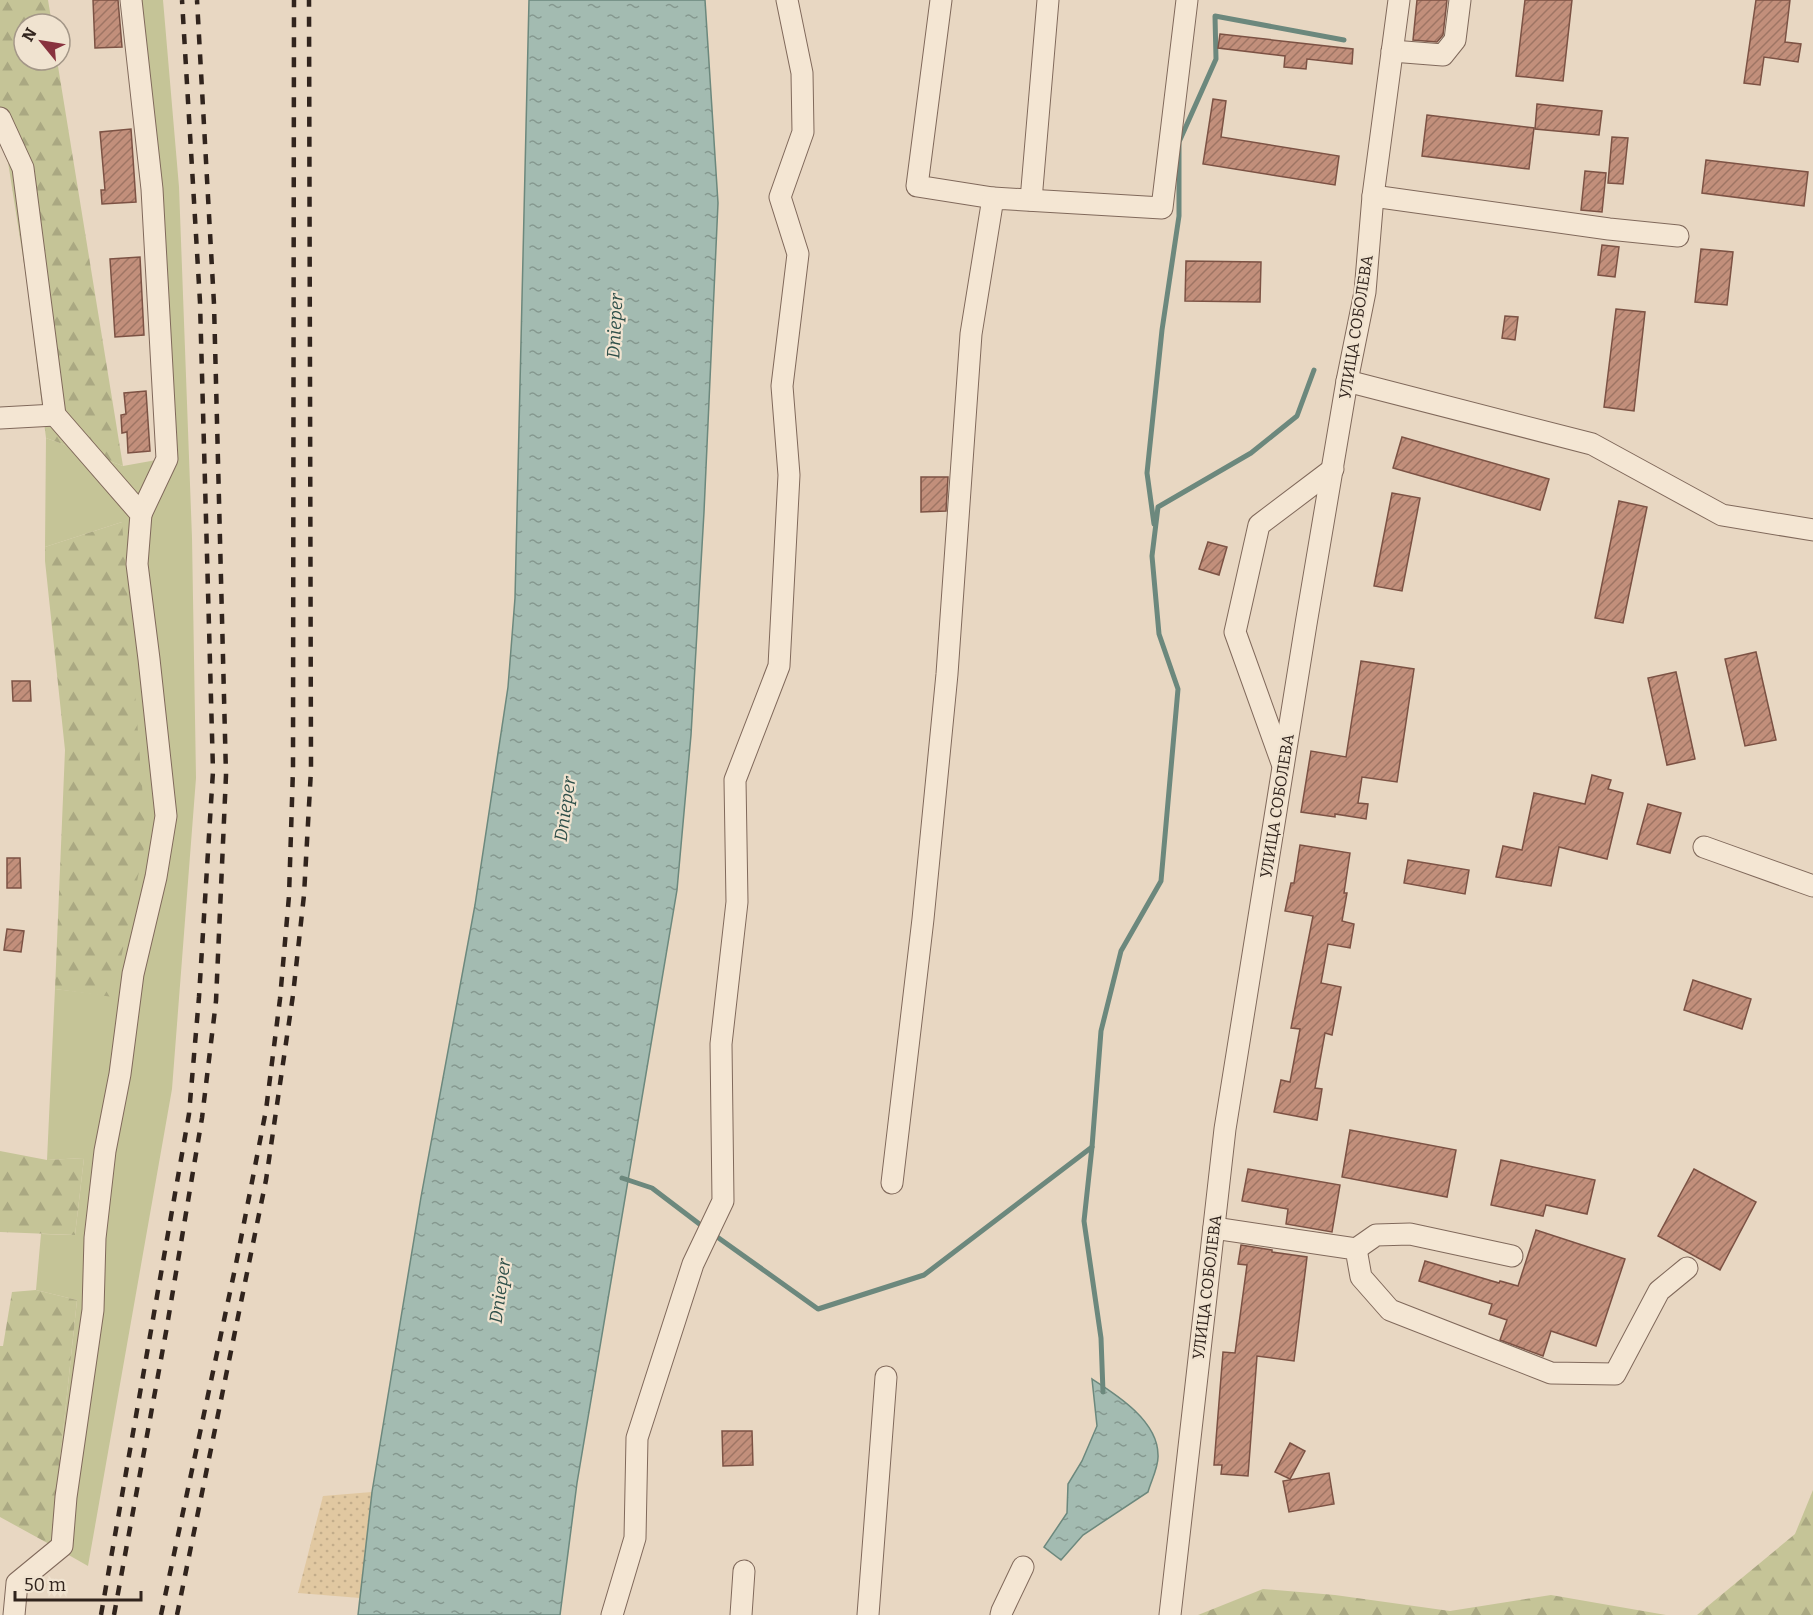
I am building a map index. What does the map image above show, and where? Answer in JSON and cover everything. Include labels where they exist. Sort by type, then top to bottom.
[{"type":"street","points":[[14,1615],[17,1583],[62,1546],[66,1497],[93,1310],[95,1238],[105,1151],[120,1074],[133,974],[156,877],[166,816],[137,564],[141,514],[167,459],[152,189],[131,0]]},
{"type":"street","points":[[612,1615],[635,1538],[637,1438],[693,1264],[723,1200],[722,1044],[737,902],[735,780],[779,666],[789,475],[782,386],[798,254],[780,197],[803,132],[802,73],[787,0]]},
{"type":"street","points":[[941,0],[917,186],[993,198],[1162,208],[1187,0]]},
{"type":"street","points":[[1031,200],[1048,0]]},
{"type":"street","name":"УЛИЦА СОБОЛЕВА","points":[[1170,1615],[1226,1129],[1347,381],[1365,292],[1373,196],[1399,0]]},
{"type":"street","points":[[1392,51],[1443,55],[1455,40],[1460,0]]},
{"type":"street","points":[[0,118],[23,168],[55,415],[141,514]]},
{"type":"street","points":[[1373,196],[1609,229],[1678,236]]},
{"type":"street","points":[[892,1183],[923,919],[946,686],[971,334],[993,198]]},
{"type":"street","points":[[1347,381],[1592,444],[1722,515],[1813,530]]},
{"type":"street","points":[[0,418],[55,415]]},
{"type":"street","points":[[1284,767],[1235,632],[1259,525],[1333,469]]},
{"type":"street","points":[[1704,848],[1813,886]]},
{"type":"street","points":[[1214,1228],[1356,1249],[1376,1234],[1410,1234],[1512,1256]]},
{"type":"street","points":[[1356,1249],[1361,1277],[1390,1310],[1551,1373],[1616,1374],[1659,1291],[1687,1268]]},
{"type":"street","points":[[868,1615],[886,1377]]},
{"type":"street","points":[[1002,1615],[1023,1567]]},
{"type":"street","points":[[741,1615],[744,1571]]},
{"type":"green space","points":[[0,0],[48,0],[50,12],[12,12],[12,72],[59,72],[123,466],[46,438],[27,283],[8,162],[0,144]]},
{"type":"green space","points":[[128,0],[163,0],[179,187],[192,538],[196,778],[172,1089],[88,1566],[51,1545],[77,1300],[36,1290],[41,1234],[75,1235],[84,1158],[47,1160],[55,989],[113,996],[122,522],[45,547],[46,438],[123,466],[162,459]]},
{"type":"green space","points":[[122,522],[146,838],[113,997],[55,989],[65,750],[45,547]]},
{"type":"green space","points":[[0,1151],[47,1160],[84,1158],[75,1235],[0,1232]]},
{"type":"green space","points":[[36,1290],[77,1300],[51,1545],[0,1517],[0,1346],[3,1346],[12,1292]]},
{"type":"green space","points":[[1813,1490],[1813,1615],[1697,1615],[1795,1534]]},
{"type":"green space","points":[[1263,1589],[1335,1595],[1450,1611],[1551,1595],[1666,1615],[1198,1615]]},
{"type":"sand","points":[[372,1492],[360,1598],[298,1593],[323,1496]]},
{"type":"water","name":"Dnieper","points":[[529,0],[705,0],[718,203],[691,735],[677,890],[577,1483],[560,1615],[358,1615],[372,1492],[421,1197],[475,905],[508,687],[515,598]]},
{"type":"water","points":[[1092,1379],[1124,1401],[1144,1420],[1156,1443],[1157,1464],[1148,1492],[1083,1535],[1061,1560],[1044,1547],[1067,1513],[1068,1484],[1082,1461],[1097,1426]]},
{"type":"building","points":[[93,0],[118,0],[122,47],[95,48]]},
{"type":"building","points":[[1417,0],[1447,0],[1443,35],[1437,42],[1413,40]]},
{"type":"building","points":[[1525,0],[1572,0],[1563,81],[1516,76]]},
{"type":"building","points":[[1756,0],[1790,0],[1785,42],[1801,44],[1798,62],[1764,57],[1760,85],[1744,83]]},
{"type":"building","points":[[1220,34],[1353,49],[1352,64],[1307,59],[1306,69],[1284,67],[1285,56],[1218,48]]},
{"type":"building","points":[[1213,99],[1226,101],[1221,137],[1339,156],[1335,185],[1203,164]]},
{"type":"building","points":[[1537,104],[1602,111],[1599,135],[1535,129]]},
{"type":"building","points":[[1427,115],[1534,128],[1529,169],[1422,156]]},
{"type":"building","points":[[131,129],[136,202],[102,204],[101,190],[105,190],[100,132]]},
{"type":"building","points":[[1612,137],[1628,138],[1623,184],[1608,183]]},
{"type":"building","points":[[1706,160],[1808,172],[1804,206],[1702,193]]},
{"type":"building","points":[[1585,171],[1606,173],[1602,212],[1581,210]]},
{"type":"building","points":[[1602,245],[1619,247],[1615,277],[1598,275]]},
{"type":"building","points":[[1701,249],[1733,252],[1727,305],[1695,302]]},
{"type":"building","points":[[140,257],[144,335],[115,337],[110,259]]},
{"type":"building","points":[[1186,261],[1261,262],[1260,302],[1185,301]]},
{"type":"building","points":[[1616,309],[1645,312],[1634,411],[1604,407]]},
{"type":"building","points":[[1505,316],[1518,317],[1515,340],[1502,338]]},
{"type":"building","points":[[146,391],[150,451],[128,453],[127,432],[122,433],[121,415],[126,414],[124,393]]},
{"type":"building","points":[[1402,437],[1549,479],[1540,510],[1393,468]]},
{"type":"building","points":[[921,477],[948,477],[946,511],[921,512]]},
{"type":"building","points":[[1392,493],[1420,498],[1402,591],[1374,586]]},
{"type":"building","points":[[1619,501],[1647,507],[1623,623],[1595,618]]},
{"type":"building","points":[[1208,542],[1227,547],[1219,575],[1199,569]]},
{"type":"building","points":[[1756,652],[1776,740],[1745,746],[1725,659]]},
{"type":"building","points":[[1361,661],[1414,669],[1397,782],[1362,777],[1358,803],[1368,804],[1366,819],[1301,812],[1311,751],[1346,757]]},
{"type":"building","points":[[1676,672],[1695,759],[1667,765],[1648,678]]},
{"type":"building","points":[[12,681],[30,681],[31,701],[13,701]]},
{"type":"building","points":[[1592,775],[1611,780],[1608,789],[1623,793],[1607,859],[1559,847],[1551,886],[1496,877],[1503,846],[1522,850],[1534,793],[1585,804]]},
{"type":"building","points":[[1648,804],[1681,813],[1670,853],[1637,844]]},
{"type":"building","points":[[1300,845],[1350,853],[1342,921],[1354,924],[1350,948],[1328,944],[1321,983],[1341,987],[1332,1035],[1325,1033],[1315,1088],[1322,1089],[1317,1120],[1274,1112],[1281,1080],[1290,1082],[1300,1029],[1291,1028],[1313,916],[1285,911],[1291,883],[1294,883]]},
{"type":"building","points":[[7,858],[20,858],[21,888],[7,888]]},
{"type":"building","points":[[1408,860],[1469,870],[1465,894],[1404,883]]},
{"type":"building","points":[[7,929],[24,931],[21,952],[4,950]]},
{"type":"building","points":[[1693,980],[1751,999],[1742,1029],[1684,1010]]},
{"type":"building","points":[[1350,1130],[1456,1150],[1447,1197],[1342,1177]]},
{"type":"building","points":[[1501,1160],[1595,1180],[1587,1214],[1546,1205],[1543,1216],[1491,1205]]},
{"type":"building","points":[[1248,1169],[1340,1185],[1332,1232],[1286,1224],[1288,1209],[1242,1201]]},
{"type":"building","points":[[1694,1169],[1756,1202],[1720,1270],[1658,1236]]},
{"type":"building","points":[[1536,1230],[1625,1259],[1596,1346],[1551,1331],[1543,1356],[1500,1340],[1507,1320],[1489,1314],[1492,1304],[1419,1281],[1425,1261],[1499,1283],[1500,1281],[1518,1286]]},
{"type":"building","points":[[1241,1245],[1307,1257],[1294,1361],[1257,1356],[1248,1476],[1221,1474],[1222,1465],[1214,1465],[1223,1352],[1235,1353],[1247,1265],[1238,1264]]},
{"type":"building","points":[[722,1431],[752,1431],[753,1465],[723,1466]]},
{"type":"building","points":[[1290,1443],[1305,1451],[1290,1479],[1275,1472]]},
{"type":"building","points":[[1329,1473],[1334,1504],[1289,1512],[1283,1481]]},
{"type":"waterway","points":[[1154,524],[1147,473],[1162,330],[1179,216],[1179,142],[1216,59],[1215,16],[1344,40]]},
{"type":"waterway","points":[[1103,1392],[1101,1338],[1084,1221],[1101,1031],[1121,951],[1161,881],[1178,689],[1159,634],[1152,556],[1158,507],[1251,453],[1297,416],[1314,370]]},
{"type":"waterway","points":[[713,1234],[818,1309],[924,1275],[1092,1147]]},
{"type":"waterway","points":[[622,1178],[652,1188],[706,1229]]},
{"type":"railway","points":[[101,1615],[189,1114],[199,997],[213,771],[200,302],[182,0]]},
{"type":"railway","points":[[114,1615],[166,1332],[202,1118],[216,1001],[226,775],[214,304],[197,0]]},
{"type":"railway","points":[[161,1615],[236,1264],[266,1110],[280,999],[289,896],[293,769],[294,0]]},
{"type":"railway","points":[[177,1615],[266,1180],[293,995],[304,895],[311,770],[309,0]]}]
